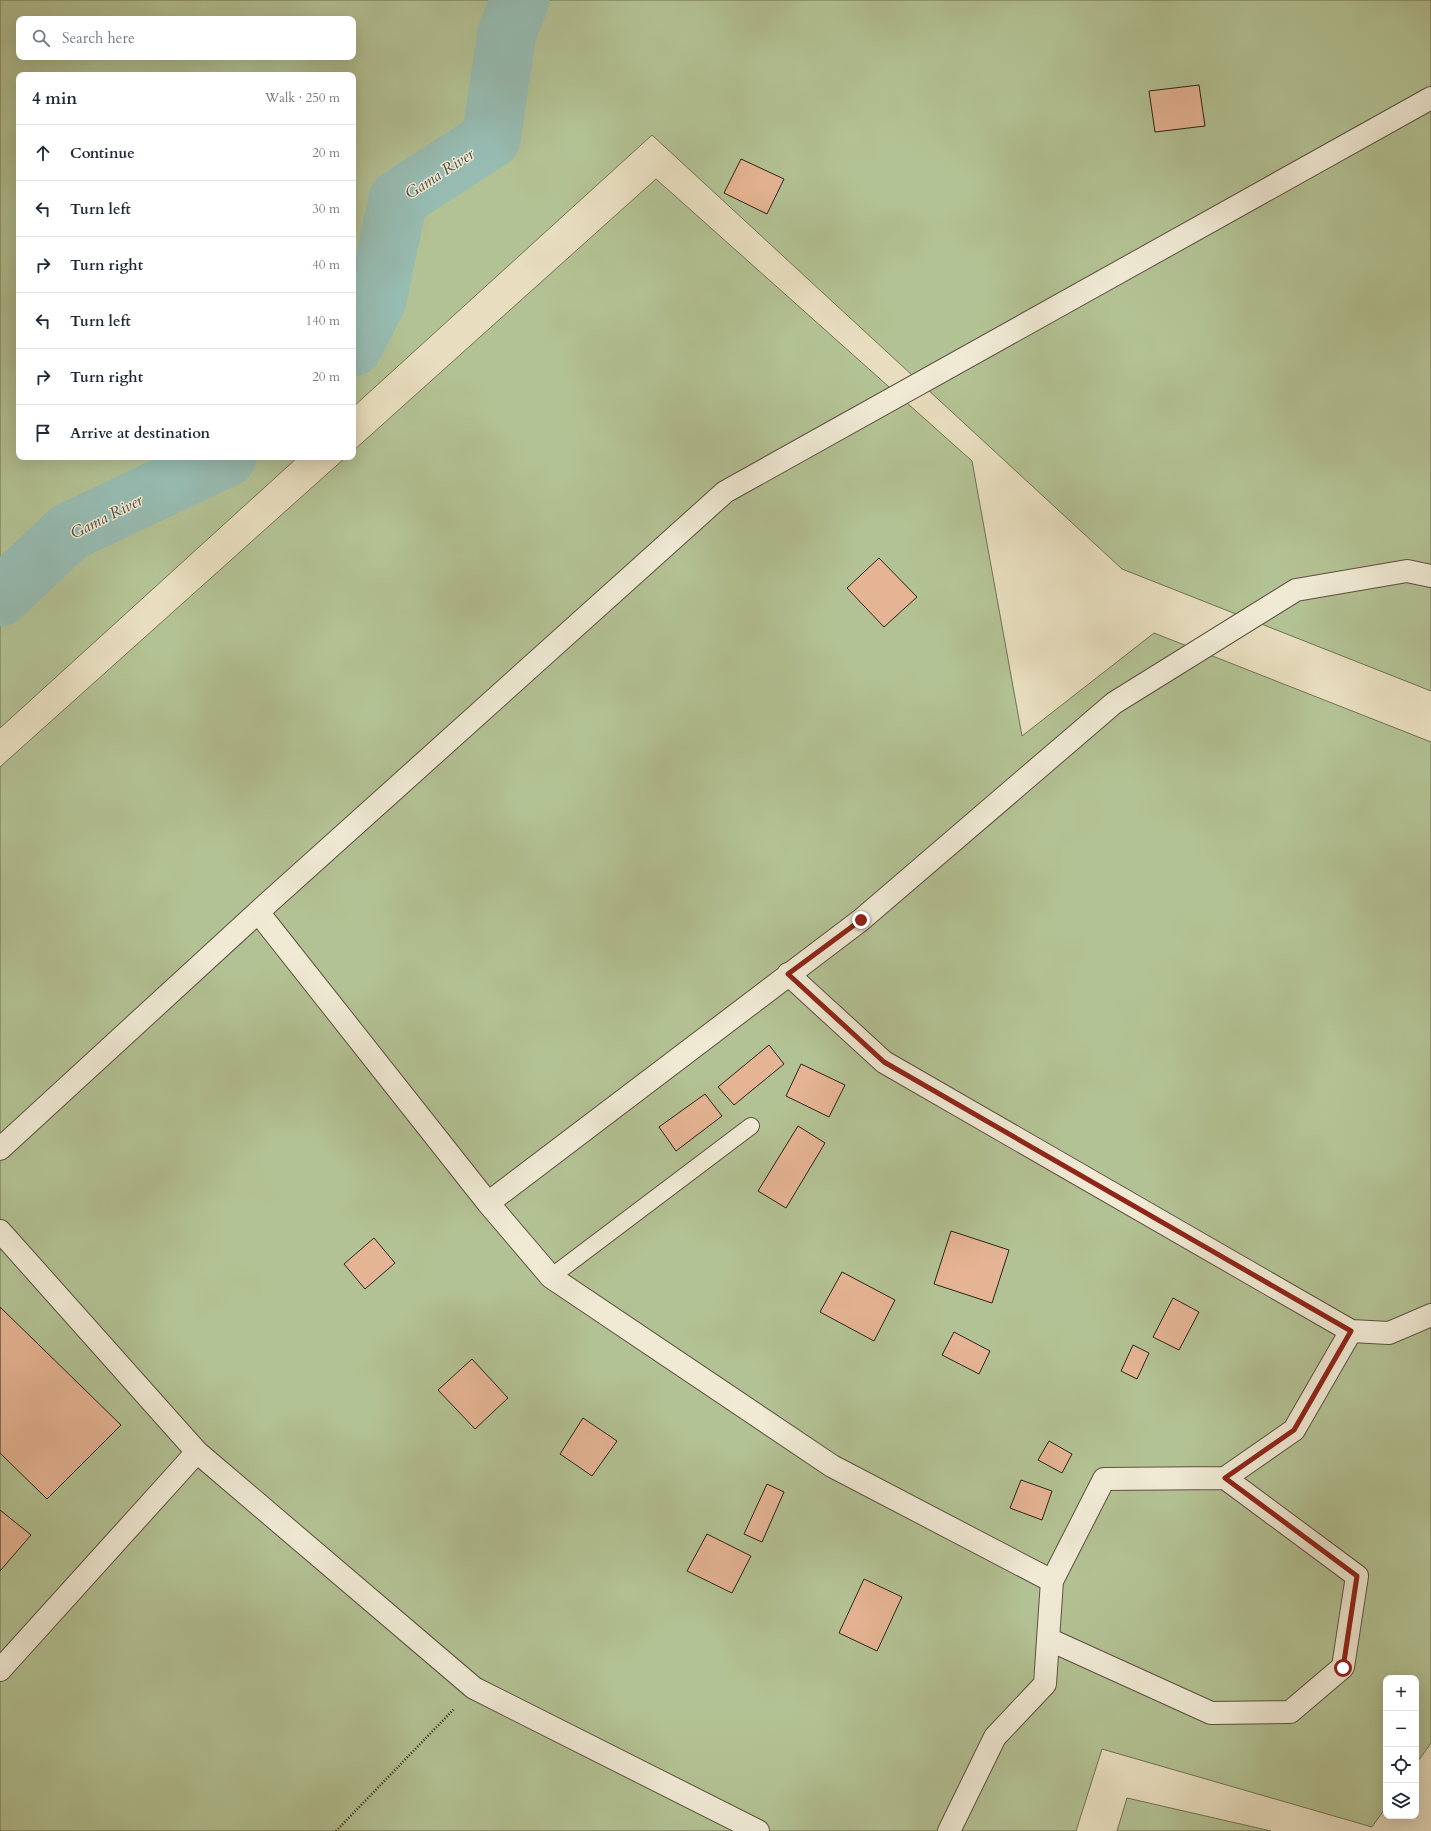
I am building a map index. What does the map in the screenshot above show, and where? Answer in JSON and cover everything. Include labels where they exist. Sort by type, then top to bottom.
[{"type":"street","points":[[0,1149],[258,912],[725,492],[1431,98]]},
{"type":"street","points":[[488,1203],[861,920],[1114,702],[1296,590],[1407,571],[1431,576]]},
{"type":"street","points":[[258,912],[488,1203],[551,1277],[832,1466],[1052,1581]]},
{"type":"street","points":[[788,974],[884,1062],[1351,1331],[1389,1334],[1431,1315]]},
{"type":"street","points":[[0,1230],[197,1452],[474,1688],[758,1831]]},
{"type":"street","points":[[949,1831],[995,1737],[1045,1684],[1052,1581],[1104,1479],[1225,1478],[1294,1430],[1351,1331]]},
{"type":"street","points":[[0,1670],[197,1452]]},
{"type":"street","points":[[1048,1639],[1211,1713],[1290,1712],[1343,1668],[1357,1576],[1225,1478]]},
{"type":"lane","points":[[551,1277],[751,1126]]},
{"type":"path","points":[[336,1831],[474,1688]]},
{"type":"green space","points":[[0,0],[1431,0],[1431,691],[1122,569],[652,135],[356,404],[356,72],[16,72],[16,460],[295,460],[0,728]]},
{"type":"green space","points":[[656,179],[972,461],[1022,736],[1154,633],[1431,742],[1431,1743],[1419,1760],[1419,1675],[1383,1675],[1383,1811],[1372,1827],[1102,1749],[1076,1831],[0,1831],[0,767],[343,460],[356,460],[356,448]]},
{"type":"green space","points":[[1127,1798],[1271,1831],[1117,1831]]},
{"type":"building","points":[[1199,85],[1205,126],[1155,132],[1149,91]]},
{"type":"building","points":[[741,159],[784,179],[767,214],[724,193]]},
{"type":"building","points":[[879,558],[917,597],[884,627],[847,588]]},
{"type":"building","points":[[769,1045],[784,1064],[734,1105],[718,1087]]},
{"type":"building","points":[[801,1064],[845,1085],[829,1117],[786,1096]]},
{"type":"building","points":[[705,1094],[722,1116],[676,1151],[659,1127]]},
{"type":"building","points":[[798,1126],[825,1143],[786,1208],[758,1191]]},
{"type":"building","points":[[951,1231],[1009,1250],[992,1303],[934,1284]]},
{"type":"building","points":[[374,1238],[395,1263],[365,1289],[344,1264]]},
{"type":"building","points":[[842,1272],[895,1300],[874,1341],[820,1312]]},
{"type":"building","points":[[1173,1298],[1199,1312],[1179,1350],[1153,1337]]},
{"type":"building","points":[[0,1307],[121,1425],[47,1499],[0,1453]]},
{"type":"building","points":[[954,1332],[990,1351],[979,1374],[942,1355]]},
{"type":"building","points":[[1133,1345],[1149,1353],[1137,1379],[1121,1371]]},
{"type":"building","points":[[472,1359],[508,1398],[475,1429],[438,1390]]},
{"type":"building","points":[[583,1418],[617,1441],[592,1476],[560,1454]]},
{"type":"building","points":[[1049,1441],[1072,1454],[1062,1473],[1038,1460]]},
{"type":"building","points":[[1021,1480],[1052,1491],[1042,1520],[1010,1508]]},
{"type":"building","points":[[767,1484],[784,1492],[762,1542],[744,1534]]},
{"type":"building","points":[[0,1510],[31,1535],[0,1571]]},
{"type":"building","points":[[707,1534],[751,1556],[732,1593],[687,1571]]},
{"type":"building","points":[[864,1579],[902,1597],[877,1651],[839,1633]]},
{"type":"waterway","name":"Gama River","points":[[356,341],[377,300],[398,199],[491,139],[507,33],[520,0]]},
{"type":"waterway","name":"Gama River","points":[[0,597],[69,532],[221,460]]},
{"type":"route","points":[[861,920],[788,974],[884,1062],[1351,1331],[1294,1430],[1225,1478],[1357,1576],[1343,1668]]}]
